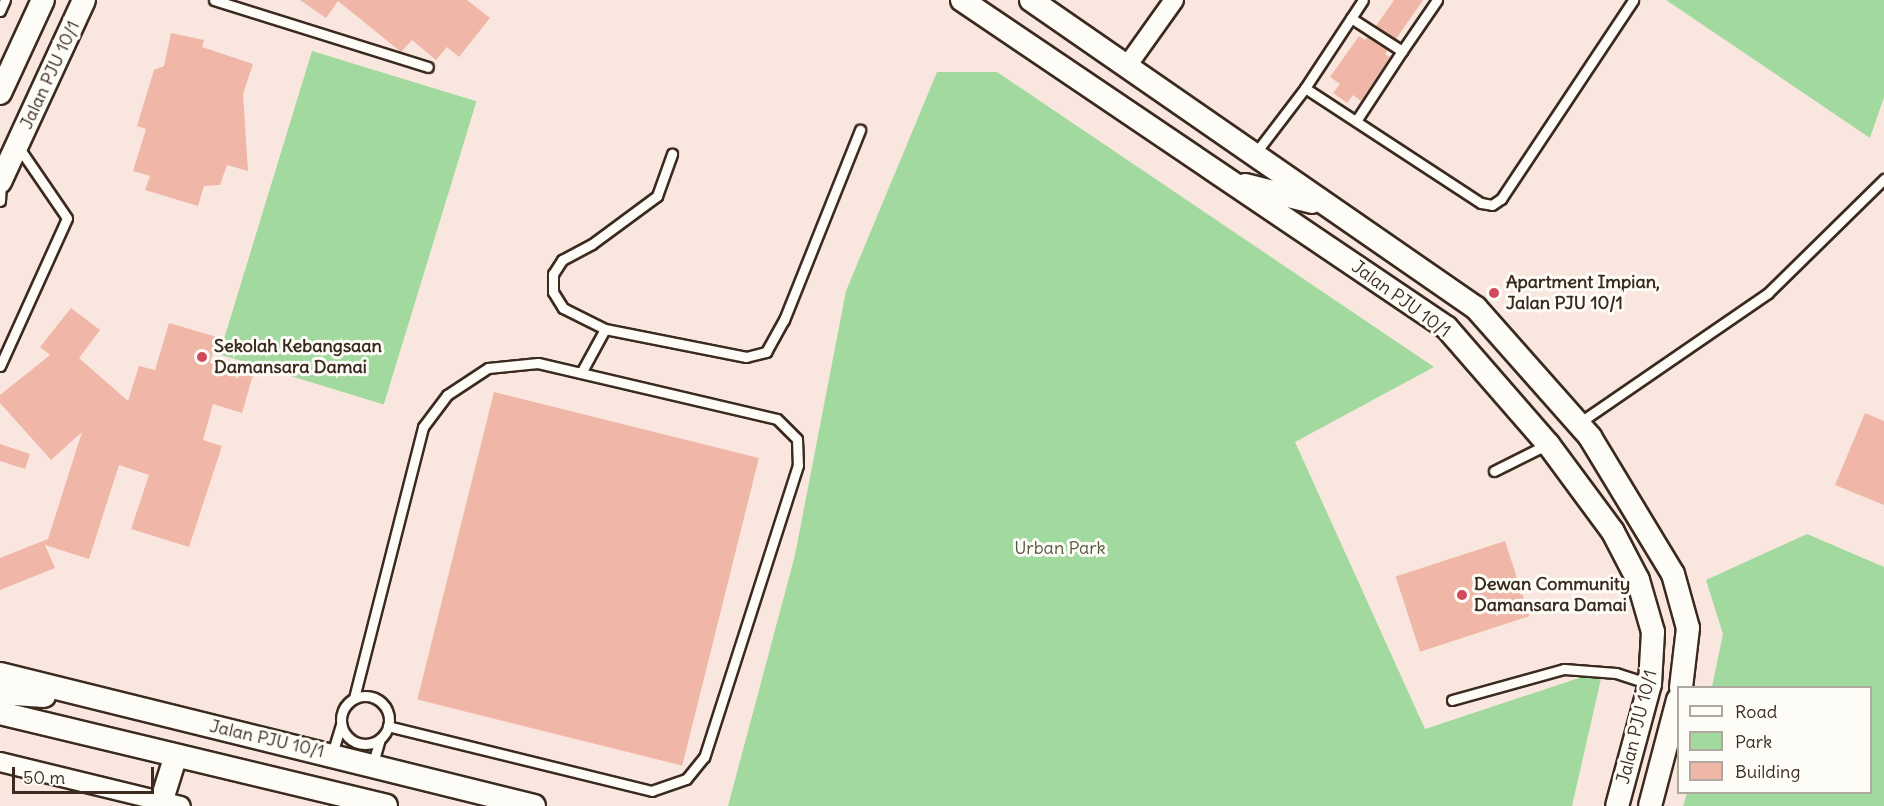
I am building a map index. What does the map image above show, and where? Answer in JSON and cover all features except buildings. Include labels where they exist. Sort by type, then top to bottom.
[{"type":"street","name":"Jalan PJU 10/1","points":[[0,93],[43,0]]},
{"type":"street","name":"Jalan PJU 10/1","points":[[0,187],[84,0]]},
{"type":"street","name":"Jalan PJU 10/1","points":[[962,0],[1447,328],[1548,444],[1612,532],[1638,580],[1653,632],[1650,684],[1617,806]]},
{"type":"street","name":"Jalan PJU 10/1","points":[[1031,0],[1476,308],[1580,423],[1673,574],[1688,628],[1681,686]]},
{"type":"street","points":[[1127,66],[1174,0]]},
{"type":"street","points":[[1229,181],[1328,206]]},
{"type":"street","name":"Jalan PJU 10/1","points":[[0,674],[75,694],[373,763],[534,806]]},
{"type":"street","points":[[0,693],[35,696],[75,694]]},
{"type":"street","name":"Jalan PJU 10/1","points":[[1650,806],[1677,704]]},
{"type":"street","points":[[0,713],[175,758],[386,806]]},
{"type":"street","points":[[1630,806],[1632,753]]},
{"type":"street","points":[[2,766],[167,804],[175,758]]},
{"type":"lane","points":[[0,11],[6,0]]},
{"type":"lane","points":[[214,0],[428,67]]},
{"type":"lane","points":[[1254,155],[1305,88],[1363,0]]},
{"type":"lane","points":[[1356,121],[1437,0]]},
{"type":"lane","points":[[1305,88],[1481,203],[1492,205],[1501,199],[1633,0]]},
{"type":"lane","points":[[1351,18],[1402,51]]},
{"type":"lane","points":[[672,154],[657,196],[592,244],[562,260],[553,274],[553,292],[563,308],[605,329],[746,357],[766,352],[784,320],[860,130]]},
{"type":"lane","points":[[0,366],[67,218],[17,146]]},
{"type":"lane","points":[[1580,423],[1768,293],[1884,179]]},
{"type":"lane","points":[[581,373],[605,329]]},
{"type":"lane","points":[[332,754],[341,725],[342,710],[354,698],[423,427],[447,395],[488,368],[538,363],[777,419],[797,439],[798,465],[704,757],[686,779],[652,791],[388,726]]},
{"type":"lane","points":[[1494,471],[1548,444]]},
{"type":"lane","points":[[1452,700],[1564,669],[1616,673],[1650,684]]},
{"type":"lane","points":[[354,698],[369,696],[383,704],[388,726],[380,740],[373,763]]},
{"type":"lane","points":[[341,725],[356,743],[380,740]]},
{"type":"green space","points":[[1666,0],[1884,0],[1884,97],[1870,138]]},
{"type":"green space","points":[[312,51],[476,101],[384,404],[219,354]]},
{"type":"green space","name":"Urban Park","points":[[937,72],[997,72],[1434,367],[1295,442],[1425,729],[1603,670],[1572,806],[728,806],[795,555],[846,291]]},
{"type":"green space","points":[[1807,534],[1884,567],[1884,806],[1683,806],[1687,794],[1872,794],[1872,686],[1712,686],[1723,634],[1706,580]]},
{"type":"place","name":"Apartment Impian, Jalan PJU 10/1","points":[[1494,293]]},
{"type":"place","name":"Sekolah Kebangsaan Damansara Damai","points":[[202,357]]},
{"type":"place","name":"Dewan Community Damansara Damai","points":[[1462,595]]}]
